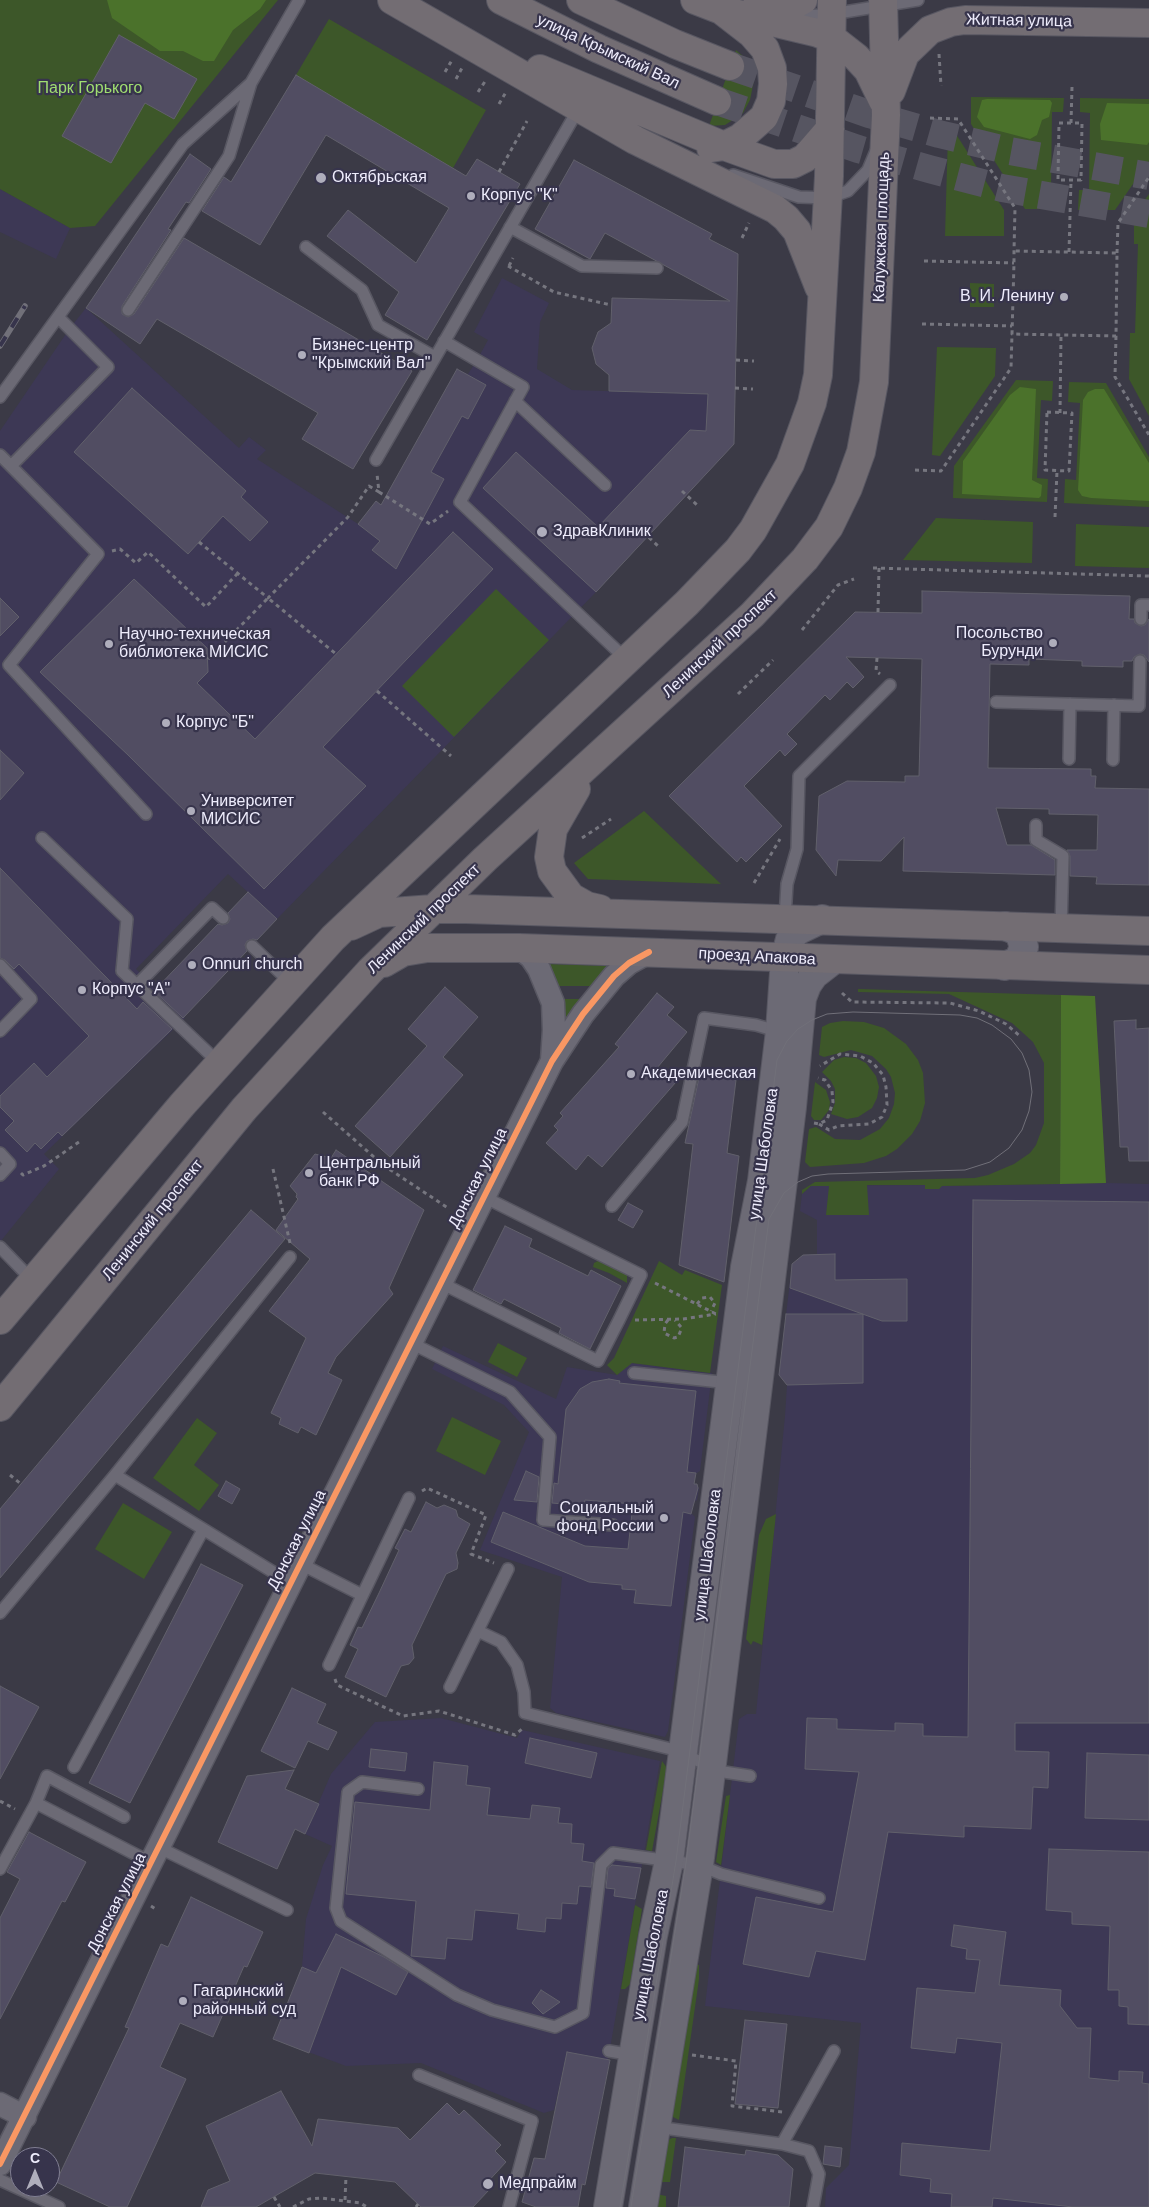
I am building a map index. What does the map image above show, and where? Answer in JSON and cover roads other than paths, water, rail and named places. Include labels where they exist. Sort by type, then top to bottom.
[{"type":"main road","points":[[392,0],[635,140],[775,209],[797,231],[814,270],[822,304],[822,326]]},
{"type":"main road","name":"улица Крымский Вал","points":[[502,0],[608,53],[717,101]]},
{"type":"main road","points":[[581,0],[675,44],[730,66]]},
{"type":"main road","points":[[695,0],[721,10],[810,31],[833,18]]},
{"type":"main road","points":[[721,10],[769,10],[792,6],[803,0]]},
{"type":"main road","name":"Калужская площадь","points":[[861,452],[869,417],[877,351],[886,115],[883,3]]},
{"type":"main road","points":[[635,140],[674,148],[701,150],[724,146],[740,138],[764,117],[771,101],[773,84],[772,68],[765,50],[752,34],[721,10]]},
{"type":"main road","points":[[833,18],[856,57],[868,70],[882,99],[886,115]]},
{"type":"main road","points":[[0,1320],[220,1064],[333,938],[483,793],[687,603],[738,550],[773,497],[790,464],[802,434],[818,374],[828,198],[833,18]]},
{"type":"main road","name":"Житная улица","points":[[886,115],[892,85],[905,54],[919,39],[938,25],[965,20],[1149,23]]},
{"type":"main road","points":[[438,26],[760,160],[793,164],[812,153],[830,129]]},
{"type":"main road","name":"Ленинский проспект","points":[[0,1407],[244,1109],[370,971],[433,908],[729,637],[805,559],[829,527],[848,488],[861,452]]},
{"type":"main road","points":[[594,761],[553,829],[549,857],[552,871],[571,897],[586,906],[618,913]]},
{"type":"main road","points":[[333,938],[362,920],[379,913],[433,908],[1149,931]]},
{"type":"main road","name":"улица Шаболовка","points":[[643,2207],[699,1865],[712,1767],[789,1040],[784,958],[790,939],[797,931],[822,919]]},
{"type":"main road","points":[[1004,966],[1018,960],[1024,947],[1019,932],[1005,926]]},
{"type":"main road","name":"проезд Апакова","points":[[370,971],[403,952],[427,948],[519,948],[1149,970]]},
{"type":"main road","name":"улица Шаболовка","points":[[608,2207],[621,2053],[653,1936],[669,1861],[745,1267],[789,1040],[807,985],[814,975],[832,960]]},
{"type":"street","name":"Донская улица","points":[[519,948],[531,958],[539,969],[553,1002],[552,1061]]},
{"type":"street","name":"Донская улица","points":[[0,2164],[552,1061],[583,1014],[614,976],[629,963],[649,952]]},
{"type":"street","points":[[0,2104],[25,2117]]},
{"type":"lane","points":[[128,310],[229,156],[251,83],[299,0]]},
{"type":"lane","points":[[833,18],[883,3],[918,0]]},
{"type":"lane","points":[[0,397],[59,318],[183,144],[251,83]]},
{"type":"lane","points":[[376,460],[578,108]]},
{"type":"lane","points":[[635,140],[798,197],[828,198],[848,191],[868,170],[879,144],[886,115]]},
{"type":"lane","points":[[510,227],[582,266],[657,268]]},
{"type":"lane","points":[[306,247],[362,290],[378,325],[435,357]]},
{"type":"lane","points":[[11,466],[108,367],[59,318]]},
{"type":"lane","points":[[444,341],[523,387],[460,502],[627,660]]},
{"type":"lane","points":[[515,401],[605,485]]},
{"type":"lane","points":[[0,455],[98,554],[9,666],[146,814]]},
{"type":"lane","points":[[1141,619],[1142,605],[1149,605]]},
{"type":"lane","points":[[996,702],[1139,706],[1140,661]]},
{"type":"lane","points":[[785,918],[787,884],[797,849],[799,776],[890,686]]},
{"type":"lane","points":[[1069,760],[1070,704]]},
{"type":"lane","points":[[1112,760],[1114,705]]},
{"type":"lane","points":[[1036,825],[1036,840],[1063,856],[1061,928]]},
{"type":"lane","points":[[42,838],[127,919],[122,971],[220,1064]]},
{"type":"lane","points":[[137,985],[212,908],[223,918]]},
{"type":"lane","points":[[252,946],[291,983]]},
{"type":"lane","points":[[0,965],[31,999],[0,1031]]},
{"type":"lane","points":[[612,1206],[682,1122],[704,1018],[756,1025],[789,1040]]},
{"type":"lane","points":[[0,1153],[10,1164],[0,1175]]},
{"type":"lane","points":[[441,1283],[598,1361],[619,1320],[641,1275],[484,1197]]},
{"type":"lane","points":[[0,1247],[33,1282]]},
{"type":"lane","points":[[0,1614],[115,1475],[290,1257]]},
{"type":"lane","points":[[411,1343],[510,1392],[550,1437],[543,1520],[613,1525]]},
{"type":"lane","points":[[634,1373],[730,1383]]},
{"type":"lane","points":[[115,1475],[203,1530],[296,1574],[362,1596]]},
{"type":"lane","points":[[330,1665],[408,1498]]},
{"type":"lane","points":[[74,1767],[203,1530]]},
{"type":"lane","points":[[450,1687],[508,1569]]},
{"type":"lane","points":[[478,1631],[501,1642],[517,1665],[524,1692],[524,1713],[684,1752],[724,1772],[750,1776]]},
{"type":"lane","points":[[0,1869],[36,1803],[47,1776],[124,1816]]},
{"type":"lane","points":[[418,1789],[362,1782],[348,1792],[336,1908],[340,1921],[456,1995],[492,2010],[555,2027],[583,2014],[600,1865],[613,1853],[699,1865],[721,1874],[819,1898]]},
{"type":"lane","points":[[36,1803],[287,1910]]},
{"type":"lane","points":[[782,2144],[834,2051]]},
{"type":"lane","points":[[419,2075],[532,2121],[509,2207]]},
{"type":"lane","points":[[656,2127],[782,2144],[809,2151],[820,2174],[813,2207]]},
{"type":"lane","points":[[0,2180],[59,2207]]},
{"type":"tunnel","points":[[730,66],[869,114],[939,134],[1010,151],[1149,176]]},
{"type":"tunnel","points":[[717,101],[858,149],[929,169],[1002,188],[1149,214]]},
{"type":"tram line","points":[[620,2207],[676,1861],[777,1060],[787,1041],[798,1029],[812,1020],[827,1014],[853,1012],[960,1015],[977,1018],[992,1025],[1011,1039],[1022,1053],[1029,1070],[1032,1092],[1029,1111],[1022,1130],[1009,1148],[990,1162],[965,1170],[812,1176],[798,1182],[784,1193],[769,1219],[686,1863],[631,2207]]},
{"type":"railway","points":[[0,346],[25,306]]},
{"type":"place","name":"Октябрьская","points":[[321,178]]},
{"type":"place","name":"Корпус \"К\"","points":[[471,196]]},
{"type":"place","name":"В. И. Ленину","points":[[1064,297]]},
{"type":"place","name":"Бизнес-центр \"Крымский Вал\"","points":[[302,355]]},
{"type":"place","name":"ЗдравКлиник","points":[[542,532]]},
{"type":"place","name":"Посольство Бурунди","points":[[1053,643]]},
{"type":"place","name":"Научно-техническая библиотека МИСИС","points":[[109,644]]},
{"type":"place","name":"Корпус \"Б\"","points":[[166,723]]},
{"type":"place","name":"Университет МИСИС","points":[[191,811]]},
{"type":"place","name":"Onnuri church","points":[[192,965]]},
{"type":"place","name":"Корпус \"А\"","points":[[82,990]]},
{"type":"place","name":"Академическая","points":[[631,1074]]},
{"type":"place","name":"Центральный банк РФ","points":[[309,1173]]},
{"type":"place","name":"Социальный фонд России","points":[[664,1518]]},
{"type":"place","name":"Гагаринский районный суд","points":[[183,2001]]},
{"type":"place","name":"Медпрайм","points":[[488,2184]]},
{"type":"park label","name":"Парк Горького","points":[[90,89]]}]
